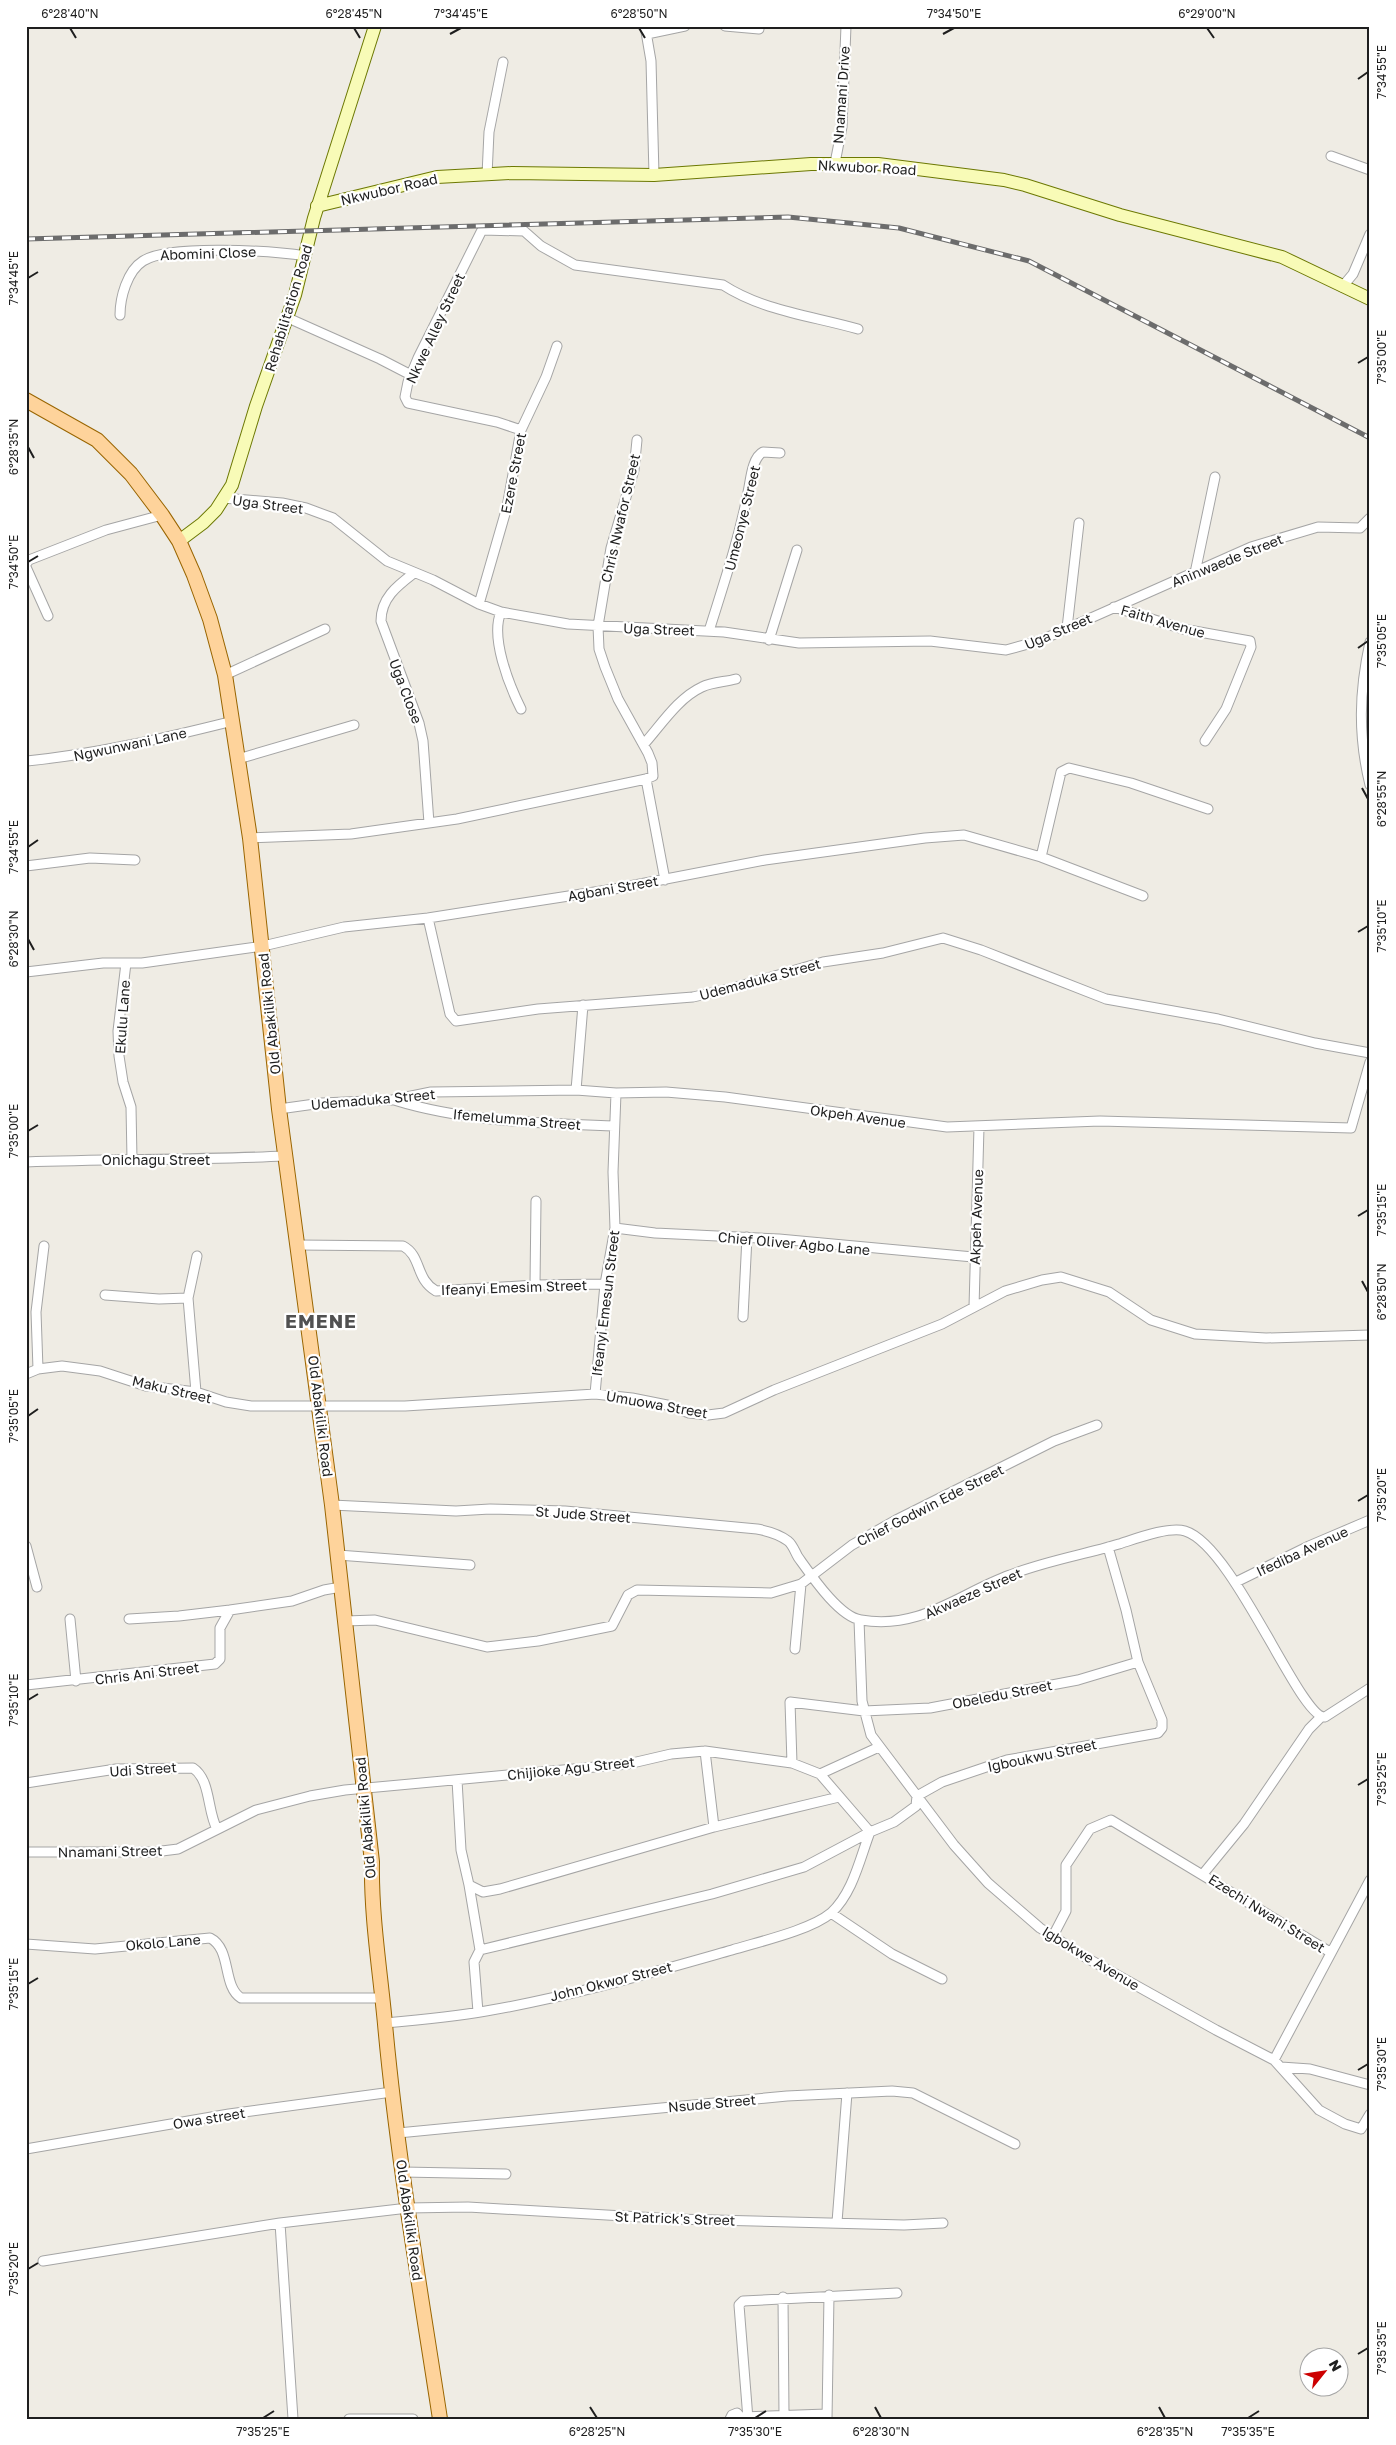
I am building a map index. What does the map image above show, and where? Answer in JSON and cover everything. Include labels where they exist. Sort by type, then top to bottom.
[{"type":"main road","name":"Old Abakiliki Road","points":[[26,400],[97,440],[131,474],[162,514],[179,541],[210,619],[224,675],[233,721],[250,838],[279,1109],[320,1404],[338,1555],[372,1862],[372,1904],[392,2092],[440,2419]]},
{"type":"street","name":"Rehabilitation Road","points":[[179,541],[203,523],[223,498],[236,473],[256,406],[288,318],[306,256],[317,206],[375,26]]},
{"type":"street","points":[[654,175],[650,61],[646,30],[685,26]]},
{"type":"street","points":[[725,26],[759,29]]},
{"type":"street","name":"Nnamani Drive","points":[[834,163],[842,127],[846,26]]},
{"type":"street","points":[[487,175],[489,132],[503,62]]},
{"type":"street","points":[[1331,156],[1370,170]]},
{"type":"street","name":"Nkwubor Road","points":[[317,206],[437,177],[487,175],[654,175],[834,163],[907,168],[1004,180],[1120,215],[1282,256],[1309,268],[1342,287],[1370,299]]},
{"type":"street","name":"Nkwe Alley Street","points":[[520,430],[497,422],[408,403],[405,397],[411,375],[482,230],[524,231],[541,246],[575,264],[724,285],[739,295],[769,306],[858,329]]},
{"type":"street","points":[[1342,287],[1353,274],[1370,234]]},
{"type":"street","name":"Abomini Close","points":[[120,315],[123,294],[134,269],[153,255],[252,250],[306,256]]},
{"type":"street","points":[[288,318],[411,375]]},
{"type":"street","name":"Ezere Street","points":[[479,604],[507,507],[520,430],[557,346]]},
{"type":"street","name":"Chris Nwafor Street","points":[[637,440],[634,470],[611,548],[598,626],[599,649],[618,700],[644,744],[652,763],[654,773],[650,778],[646,779]]},
{"type":"street","name":"Umeonye Street","points":[[709,632],[732,560],[757,457],[763,452],[780,453]]},
{"type":"street","points":[[1195,573],[1215,477]]},
{"type":"street","name":"Uga Street","points":[[223,498],[282,503],[306,508],[333,518],[387,561],[433,580],[479,604],[501,612],[568,624],[709,632],[799,643],[930,641],[1006,650],[1039,641],[1114,607]]},
{"type":"street","points":[[48,616],[26,566],[29,560],[106,530],[162,514]]},
{"type":"street","name":"Aninwaede Street","points":[[1114,607],[1251,547],[1318,527],[1360,528],[1370,518]]},
{"type":"street","points":[[1067,628],[1079,524]]},
{"type":"street","points":[[769,640],[797,550]]},
{"type":"street","name":"Uga Close","points":[[414,573],[388,596],[381,609],[381,621],[419,723],[425,758],[429,822]]},
{"type":"street","name":"Faith Avenue","points":[[1114,607],[1183,629],[1250,640],[1251,647],[1226,709],[1205,741]]},
{"type":"street","points":[[501,612],[497,620],[499,642],[511,688],[521,708]]},
{"type":"street","points":[[224,675],[325,629]]},
{"type":"street","points":[[1370,642],[1360,699],[1370,785]]},
{"type":"street","points":[[644,744],[685,698],[703,686],[736,679]]},
{"type":"street","name":"Ngwunwani Lane","points":[[27,761],[67,757],[112,749],[233,721]]},
{"type":"street","points":[[238,758],[354,725]]},
{"type":"street","points":[[1143,896],[1041,857],[1062,772],[1069,768],[1131,783],[1208,809]]},
{"type":"street","points":[[250,838],[351,834],[495,812],[646,779],[665,880]]},
{"type":"street","name":"Agbani Street","points":[[263,946],[344,927],[428,918],[665,880],[764,860],[964,835],[1041,857]]},
{"type":"street","points":[[26,866],[90,858],[135,860]]},
{"type":"street","name":"Udemaduka Street","points":[[428,918],[450,1014],[456,1020],[583,1005],[693,997],[733,988],[823,962],[883,953],[944,938],[981,950],[1106,999],[1218,1019],[1315,1043],[1370,1053]]},
{"type":"street","name":"Ekulu Lane","points":[[26,972],[103,963],[142,963],[263,946]]},
{"type":"street","name":"Ekulu Lane","points":[[126,963],[118,1031],[123,1082],[132,1107],[132,1159]]},
{"type":"street","points":[[576,1090],[583,1005]]},
{"type":"street","name":"Okpeh Avenue","points":[[616,1093],[666,1092],[725,1097],[915,1124],[979,1127],[1100,1121],[1351,1128],[1370,1062]]},
{"type":"street","name":"Udemaduka Street","points":[[279,1109],[322,1103],[392,1100],[431,1092],[576,1090],[616,1093]]},
{"type":"street","name":"Ifeanyi Emesun Street","points":[[594,1394],[605,1284],[615,1228],[614,1126],[616,1093]]},
{"type":"street","name":"Ifemelumma Street","points":[[392,1100],[426,1110],[495,1120],[614,1126]]},
{"type":"street","name":"Akpeh Avenue","points":[[974,1307],[979,1127]]},
{"type":"street","name":"Onichagu Street","points":[[26,1162],[286,1156]]},
{"type":"street","points":[[535,1285],[536,1201]]},
{"type":"street","name":"Chief Oliver Agbo Lane","points":[[615,1228],[655,1234],[747,1237],[974,1258]]},
{"type":"street","points":[[743,1317],[747,1237]]},
{"type":"street","name":"Ifeanyi Emesim Street","points":[[298,1245],[403,1246],[413,1254],[424,1283],[436,1291],[535,1285],[605,1284]]},
{"type":"street","points":[[38,1369],[36,1304],[44,1246]]},
{"type":"street","points":[[196,1392],[188,1298],[198,1256]]},
{"type":"street","name":"Umuowa Street","points":[[320,1404],[405,1406],[594,1394],[632,1398],[667,1405],[689,1413],[708,1415],[724,1413],[774,1390],[942,1324],[974,1307],[1028,1284],[1060,1277],[1109,1292],[1151,1320],[1195,1334],[1266,1338],[1370,1335]]},
{"type":"street","points":[[105,1295],[164,1300],[188,1298]]},
{"type":"street","name":"Maku Street","points":[[26,1374],[38,1369],[62,1366],[100,1371],[146,1386],[196,1392],[226,1402],[251,1406],[320,1404]]},
{"type":"street","name":"Chief Godwin Ede Street","points":[[345,1621],[375,1620],[464,1643],[487,1647],[509,1646],[612,1626],[628,1595],[637,1590],[771,1593],[801,1584],[852,1545],[889,1524],[1054,1441],[1097,1425]]},
{"type":"street","name":"St Jude Street","points":[[332,1505],[456,1511],[490,1509],[565,1511],[757,1528],[782,1536],[790,1543],[813,1576]]},
{"type":"street","name":"Ifediba Avenue","points":[[1236,1582],[1309,1546],[1370,1520]]},
{"type":"street","name":"Akwaeze Street","points":[[859,1620],[881,1621],[922,1616],[949,1605],[1009,1575],[1145,1536],[1178,1529],[1199,1538],[1236,1582]]},
{"type":"street","points":[[26,1546],[37,1587]]},
{"type":"street","points":[[1108,1547],[1138,1662]]},
{"type":"street","points":[[338,1555],[470,1565]]},
{"type":"street","points":[[813,1576],[840,1608],[859,1620]]},
{"type":"street","points":[[1236,1582],[1275,1647],[1296,1689],[1321,1717]]},
{"type":"street","points":[[795,1649],[801,1584]]},
{"type":"street","points":[[129,1619],[179,1616],[292,1601],[341,1587]]},
{"type":"street","name":"Chris Ani Street","points":[[26,1685],[76,1681],[215,1664],[220,1658],[220,1628],[230,1610]]},
{"type":"street","points":[[70,1619],[76,1681]]},
{"type":"street","name":"Igbokwe Avenue","points":[[859,1620],[864,1711],[871,1735],[954,1845],[988,1883],[1052,1936],[1123,1979],[1274,2060]]},
{"type":"street","name":"Obeledu Street","points":[[792,1764],[790,1702],[864,1711],[930,1708],[1078,1680],[1138,1662]]},
{"type":"street","name":"Igboukwu Street","points":[[870,1832],[902,1816],[916,1806],[917,1796],[942,1782],[1006,1760],[1158,1733],[1162,1728],[1162,1720],[1138,1662]]},
{"type":"street","points":[[1203,1874],[1244,1824],[1309,1729],[1321,1717],[1370,1688]]},
{"type":"street","points":[[480,1950],[712,1894],[804,1867],[870,1832],[820,1774],[879,1747]]},
{"type":"street","points":[[705,1751],[714,1827]]},
{"type":"street","name":"Chijioke Agu Street","points":[[363,1790],[628,1764],[671,1754],[705,1751],[792,1764],[820,1774]]},
{"type":"street","name":"Udi Street","points":[[26,1783],[116,1769],[193,1768],[203,1778],[217,1829]]},
{"type":"street","points":[[457,1780],[461,1850],[480,1950],[474,1962],[478,2012]]},
{"type":"street","name":"Nnamani Street","points":[[26,1852],[154,1852],[189,1845],[247,1813],[274,1804],[327,1793],[363,1790]]},
{"type":"street","points":[[469,1885],[483,1892],[500,1889],[714,1827],[839,1797]]},
{"type":"street","name":"Ezechi Nwani Street","points":[[1052,1936],[1066,1911],[1066,1865],[1077,1844],[1090,1829],[1111,1820],[1330,1952]]},
{"type":"street","name":"John Okwor Street","points":[[385,2023],[478,2012],[559,1995],[775,1937],[818,1920],[831,1912],[848,1890],[870,1832]]},
{"type":"street","points":[[1370,1880],[1274,2060],[1319,2110],[1345,2124],[1370,2133]]},
{"type":"street","points":[[831,1912],[892,1954],[942,1979]]},
{"type":"street","name":"Okolo Lane","points":[[26,1944],[95,1948],[210,1938],[218,1944],[237,1996],[241,1998],[381,1998]]},
{"type":"street","points":[[1281,2068],[1310,2069],[1370,2085]]},
{"type":"street","name":"Nsude Street","points":[[398,2133],[635,2109],[847,2092],[892,2091],[913,2093],[1015,2144]]},
{"type":"street","name":"Owa street","points":[[26,2149],[229,2114],[392,2092]]},
{"type":"street","points":[[838,2222],[847,2092]]},
{"type":"street","points":[[1361,2129],[1370,2114]]},
{"type":"street","points":[[403,2172],[506,2174]]},
{"type":"street","name":"St Patrick's Street","points":[[43,2260],[280,2223],[408,2208],[468,2208],[675,2220],[838,2222],[904,2225],[942,2224]]},
{"type":"street","points":[[280,2223],[293,2419]]},
{"type":"street","points":[[745,2418],[740,2305],[749,2299],[897,2293]]},
{"type":"street","points":[[730,2419],[735,2414],[745,2418],[827,2416],[829,2295]]},
{"type":"street","points":[[783,2297],[784,2416]]},
{"type":"street","points":[[350,2419],[413,2419]]},
{"type":"railway","points":[[26,239],[788,217],[899,228],[1029,261],[1370,438]]},
{"type":"district","name":"EMENE","points":[[321,1320]]}]
